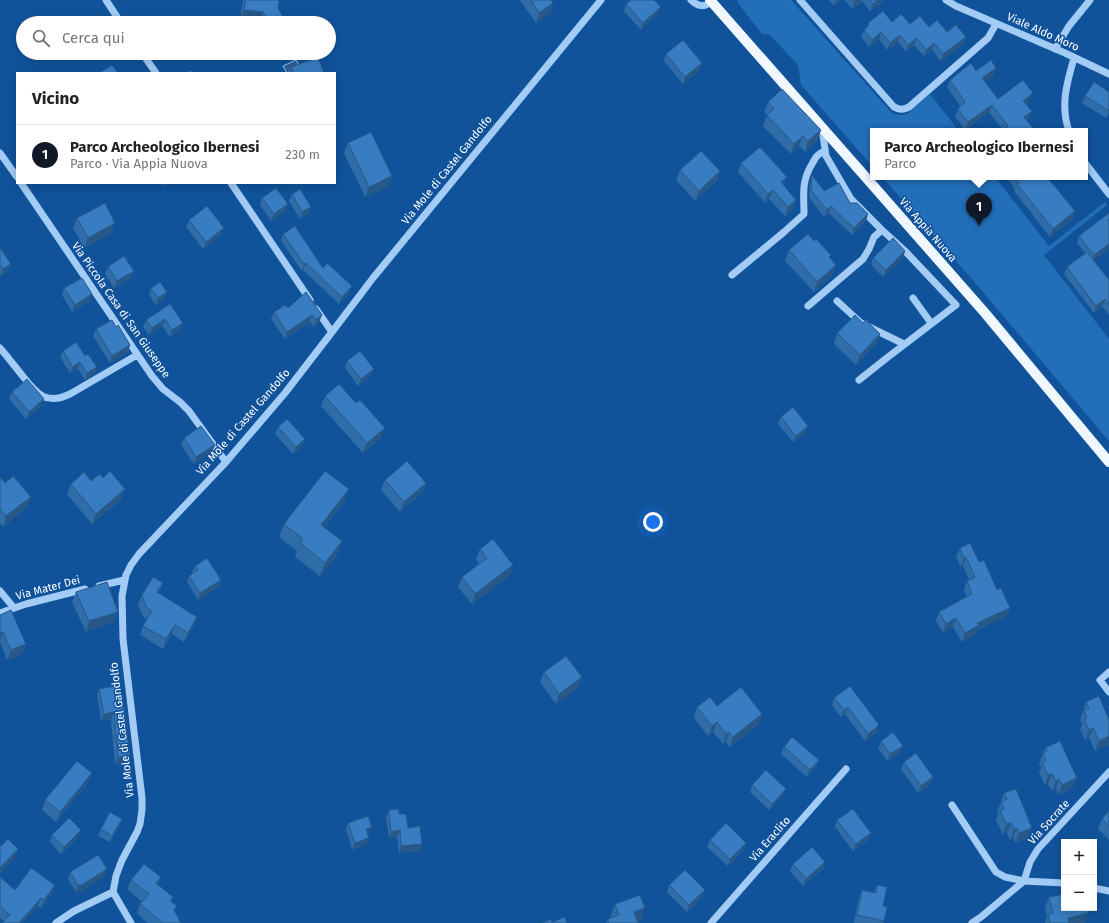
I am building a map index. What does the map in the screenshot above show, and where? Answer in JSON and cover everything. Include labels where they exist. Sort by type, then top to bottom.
[{"type":"main road","name":"Via Appia Nuova","points":[[712,1],[985,313],[1109,462]]},
{"type":"street","points":[[106,0],[116,16]]},
{"type":"street","name":"Via Mole di Castel Gandolfo","points":[[113,892],[116,876],[122,860],[139,829],[142,810],[142,798],[123,639],[122,596],[124,580],[128,570],[139,554],[226,462],[285,393],[373,278],[601,0]]},
{"type":"street","points":[[691,0],[698,6],[706,6],[712,1]]},
{"type":"street","points":[[800,0],[898,110],[909,107],[988,38],[996,24]]},
{"type":"street","name":"Viale Aldo Moro","points":[[946,0],[1109,74]]},
{"type":"street","points":[[1056,49],[1069,26],[1090,0]]},
{"type":"street","points":[[1068,128],[1065,113],[1065,94],[1067,79],[1074,58]]},
{"type":"street","points":[[147,60],[155,72]]},
{"type":"street","points":[[822,128],[826,156],[851,199],[905,251],[956,306],[931,323],[859,380]]},
{"type":"street","points":[[732,276],[804,214],[804,181],[818,154],[825,151]]},
{"type":"street","points":[[0,153],[16,176]]},
{"type":"street","points":[[1088,167],[1109,194]]},
{"type":"street","name":"Via Piccola Casa di San Giuseppe","points":[[22,184],[137,355],[160,386],[189,411],[226,462]]},
{"type":"street","points":[[232,184],[332,332]]},
{"type":"street","points":[[808,306],[863,259],[874,237],[882,230]]},
{"type":"street","points":[[913,298],[931,323]]},
{"type":"street","points":[[837,301],[861,323],[904,344]]},
{"type":"street","points":[[0,348],[33,388],[43,396],[51,399],[60,398],[70,394],[137,355]]},
{"type":"street","name":"Via Mater Dei","points":[[0,613],[14,608],[124,580]]},
{"type":"street","points":[[0,591],[14,608]]},
{"type":"street","points":[[1109,672],[1100,680],[1109,692]]},
{"type":"street","name":"Via Eraclito","points":[[711,923],[846,769]]},
{"type":"street","name":"Via Socrate","points":[[1024,880],[1030,862],[1038,849],[1109,772]]},
{"type":"street","points":[[952,805],[996,872],[1005,877],[1061,883]]},
{"type":"street","points":[[972,923],[1024,880]]},
{"type":"street","points":[[1097,889],[1109,891]]},
{"type":"street","points":[[56,923],[74,911],[113,892],[131,923]]},
{"type":"shaded area","points":[[737,0],[791,0],[891,112],[898,115],[907,114],[930,94],[957,128],[870,128],[870,164],[801,85],[798,65],[770,35],[762,34]]},
{"type":"shaded area","points":[[296,60],[300,67],[286,72],[283,66]]},
{"type":"shaded area","points":[[885,180],[997,180],[1049,246],[1105,202],[1107,205],[1044,255],[1109,339],[1109,441],[977,285]]},
{"type":"building","points":[[245,0],[279,0],[278,8],[282,16],[265,16],[263,12],[244,10]]},
{"type":"building","points":[[531,0],[551,0],[553,3],[539,13]]},
{"type":"building","points":[[631,0],[654,0],[661,7],[643,23],[626,4]]},
{"type":"building","points":[[869,0],[878,0],[873,4]]},
{"type":"building","points":[[883,11],[892,22],[901,14],[910,24],[920,16],[929,27],[937,20],[947,32],[956,25],[966,37],[943,54],[934,43],[926,50],[917,38],[908,45],[900,35],[890,43],[881,32],[872,40],[864,30],[869,25],[868,23]]},
{"type":"building","points":[[683,40],[702,63],[685,77],[666,54]]},
{"type":"building","points":[[310,60],[319,60],[324,72],[293,72],[291,67]]},
{"type":"building","points":[[991,60],[996,68],[982,78],[998,99],[1023,80],[1033,93],[1023,101],[1032,111],[1024,117],[1033,128],[1006,128],[1008,126],[992,105],[968,122],[958,109],[965,102],[950,80],[971,63],[976,71]]},
{"type":"building","points":[[112,65],[117,72],[101,72]]},
{"type":"building","points":[[1094,82],[1109,92],[1109,111],[1085,96]]},
{"type":"building","points":[[782,89],[821,130],[808,141],[803,136],[794,144],[767,115],[774,109],[768,102]]},
{"type":"building","points":[[371,132],[392,176],[369,187],[348,143]]},
{"type":"building","points":[[760,147],[787,177],[781,182],[796,200],[788,207],[773,190],[768,194],[741,163]]},
{"type":"building","points":[[701,151],[720,171],[699,191],[680,170]]},
{"type":"building","points":[[812,175],[824,191],[839,183],[850,203],[857,203],[868,214],[854,228],[831,206],[827,210],[811,190]]},
{"type":"building","points":[[1016,180],[1049,180],[1075,211],[1053,229],[1017,184],[1019,183]]},
{"type":"building","points":[[276,188],[288,204],[274,214],[262,198]]},
{"type":"building","points":[[300,189],[311,207],[302,212],[292,194]]},
{"type":"building","points":[[105,203],[115,223],[88,238],[77,218]]},
{"type":"building","points":[[207,206],[224,228],[206,242],[189,220]]},
{"type":"building","points":[[1109,213],[1109,244],[1094,255],[1079,236]]},
{"type":"building","points":[[295,226],[323,268],[327,263],[352,286],[342,297],[306,263],[304,264],[283,234]]},
{"type":"building","points":[[808,234],[814,241],[816,239],[831,255],[829,257],[836,265],[817,282],[789,250]]},
{"type":"building","points":[[893,238],[905,251],[886,270],[873,258]]},
{"type":"building","points":[[0,248],[11,264],[3,269],[0,265]]},
{"type":"building","points":[[1087,252],[1109,280],[1109,305],[1105,299],[1096,306],[1067,267]]},
{"type":"building","points":[[124,256],[134,271],[117,281],[108,267]]},
{"type":"building","points":[[82,278],[92,294],[75,305],[64,288]]},
{"type":"building","points":[[160,282],[167,292],[158,298],[151,288]]},
{"type":"building","points":[[306,292],[322,315],[316,320],[312,315],[287,332],[274,312],[285,305],[288,308]]},
{"type":"building","points":[[170,304],[183,323],[172,330],[165,319],[152,328],[146,320]]},
{"type":"building","points":[[855,315],[863,323],[866,320],[880,334],[860,355],[837,333]]},
{"type":"building","points":[[112,320],[116,327],[118,325],[130,345],[112,356],[96,329]]},
{"type":"building","points":[[76,342],[85,356],[88,354],[97,367],[87,373],[80,362],[73,367],[63,351]]},
{"type":"building","points":[[360,351],[374,369],[361,379],[347,361]]},
{"type":"building","points":[[27,379],[44,399],[29,412],[12,392]]},
{"type":"building","points":[[339,384],[356,403],[360,400],[385,428],[367,443],[325,396]]},
{"type":"building","points":[[793,407],[808,426],[796,436],[781,417]]},
{"type":"building","points":[[287,419],[305,439],[296,447],[278,427]]},
{"type":"building","points":[[201,426],[215,445],[196,457],[184,438]]},
{"type":"building","points":[[407,461],[426,483],[404,502],[385,480]]},
{"type":"building","points":[[110,471],[125,489],[96,514],[71,484],[84,472],[91,481],[100,474],[103,478]]},
{"type":"building","points":[[325,471],[349,489],[321,525],[342,541],[325,563],[300,543],[303,539],[284,524]]},
{"type":"building","points":[[13,476],[31,497],[6,516],[0,509],[0,477],[5,483]]},
{"type":"building","points":[[493,539],[513,565],[475,594],[462,577],[487,558],[480,549]]},
{"type":"building","points":[[970,543],[979,562],[984,560],[997,590],[1001,588],[1010,608],[977,623],[979,625],[965,633],[956,618],[946,624],[939,612],[972,594],[967,581],[975,577],[960,548]]},
{"type":"building","points":[[207,558],[221,580],[200,593],[189,576],[198,570],[195,566]]},
{"type":"building","points":[[153,577],[163,583],[157,592],[197,617],[188,633],[175,625],[166,639],[143,626],[152,611],[146,607],[142,595]]},
{"type":"building","points":[[107,582],[118,612],[89,621],[76,592]]},
{"type":"building","points":[[11,610],[26,644],[11,650],[3,632],[0,633],[0,615]]},
{"type":"building","points":[[566,656],[582,677],[559,694],[544,672]]},
{"type":"building","points":[[120,685],[130,756],[118,757],[114,712],[104,714],[99,689]]},
{"type":"building","points":[[850,686],[879,725],[868,734],[848,707],[844,710],[834,698]]},
{"type":"building","points":[[741,687],[762,714],[733,737],[729,732],[726,734],[717,722],[712,726],[697,707],[710,697],[717,706]]},
{"type":"building","points":[[1099,696],[1109,720],[1109,736],[1099,741],[1093,728],[1089,730],[1084,719],[1087,718],[1084,710],[1089,708],[1086,702]]},
{"type":"building","points":[[893,732],[903,746],[890,754],[881,741]]},
{"type":"building","points":[[792,737],[819,760],[810,770],[784,747]]},
{"type":"building","points":[[1060,741],[1077,778],[1062,785],[1059,779],[1056,781],[1052,774],[1048,775],[1042,763],[1046,761],[1043,754],[1047,751],[1045,748]]},
{"type":"building","points":[[916,753],[933,777],[921,786],[904,762]]},
{"type":"building","points":[[77,761],[92,773],[60,812],[45,800]]},
{"type":"building","points":[[766,770],[786,789],[772,804],[752,785]]},
{"type":"building","points":[[1016,789],[1032,828],[1019,833],[1017,828],[1014,829],[1011,823],[1006,824],[1000,810],[1004,809],[1001,802],[1007,799],[1004,793]]},
{"type":"building","points":[[399,809],[399,814],[406,814],[408,828],[420,826],[422,844],[401,846],[400,830],[391,832],[389,810]]},
{"type":"building","points":[[853,809],[871,833],[856,844],[837,820]]},
{"type":"building","points":[[1109,811],[1109,826],[1102,819]]},
{"type":"building","points":[[110,812],[122,819],[112,836],[101,829]]},
{"type":"building","points":[[368,816],[372,827],[366,829],[369,838],[355,843],[348,823]]},
{"type":"building","points":[[69,818],[81,830],[64,847],[52,835]]},
{"type":"building","points":[[726,823],[746,843],[730,859],[710,840]]},
{"type":"building","points":[[8,839],[18,849],[0,868],[0,847]]},
{"type":"building","points":[[812,847],[825,862],[806,879],[793,864]]},
{"type":"building","points":[[98,855],[107,869],[82,885],[78,885],[70,872]]},
{"type":"building","points":[[144,864],[161,877],[156,883],[173,897],[170,901],[177,906],[174,910],[181,923],[163,923],[140,904],[149,894],[131,880]]},
{"type":"building","points":[[31,868],[55,885],[44,900],[41,898],[19,923],[2,923],[10,915],[0,906],[0,877],[15,890]]},
{"type":"building","points":[[685,870],[705,890],[689,905],[669,885]]},
{"type":"building","points":[[877,885],[887,887],[883,906],[887,907],[884,921],[857,915],[862,890],[876,893]]},
{"type":"building","points":[[640,895],[645,908],[634,912],[638,923],[609,923],[608,919],[619,915],[615,904]]},
{"type":"building","points":[[1061,895],[1061,911],[1089,911],[1089,913],[1068,918],[1069,923],[1050,923],[1048,914],[1053,913],[1049,897]]},
{"type":"building","points":[[565,917],[567,923],[541,923],[551,919],[552,922]]},
{"type":"place","name":"Parco Archeologico Ibernesi","points":[[979,226]]}]
